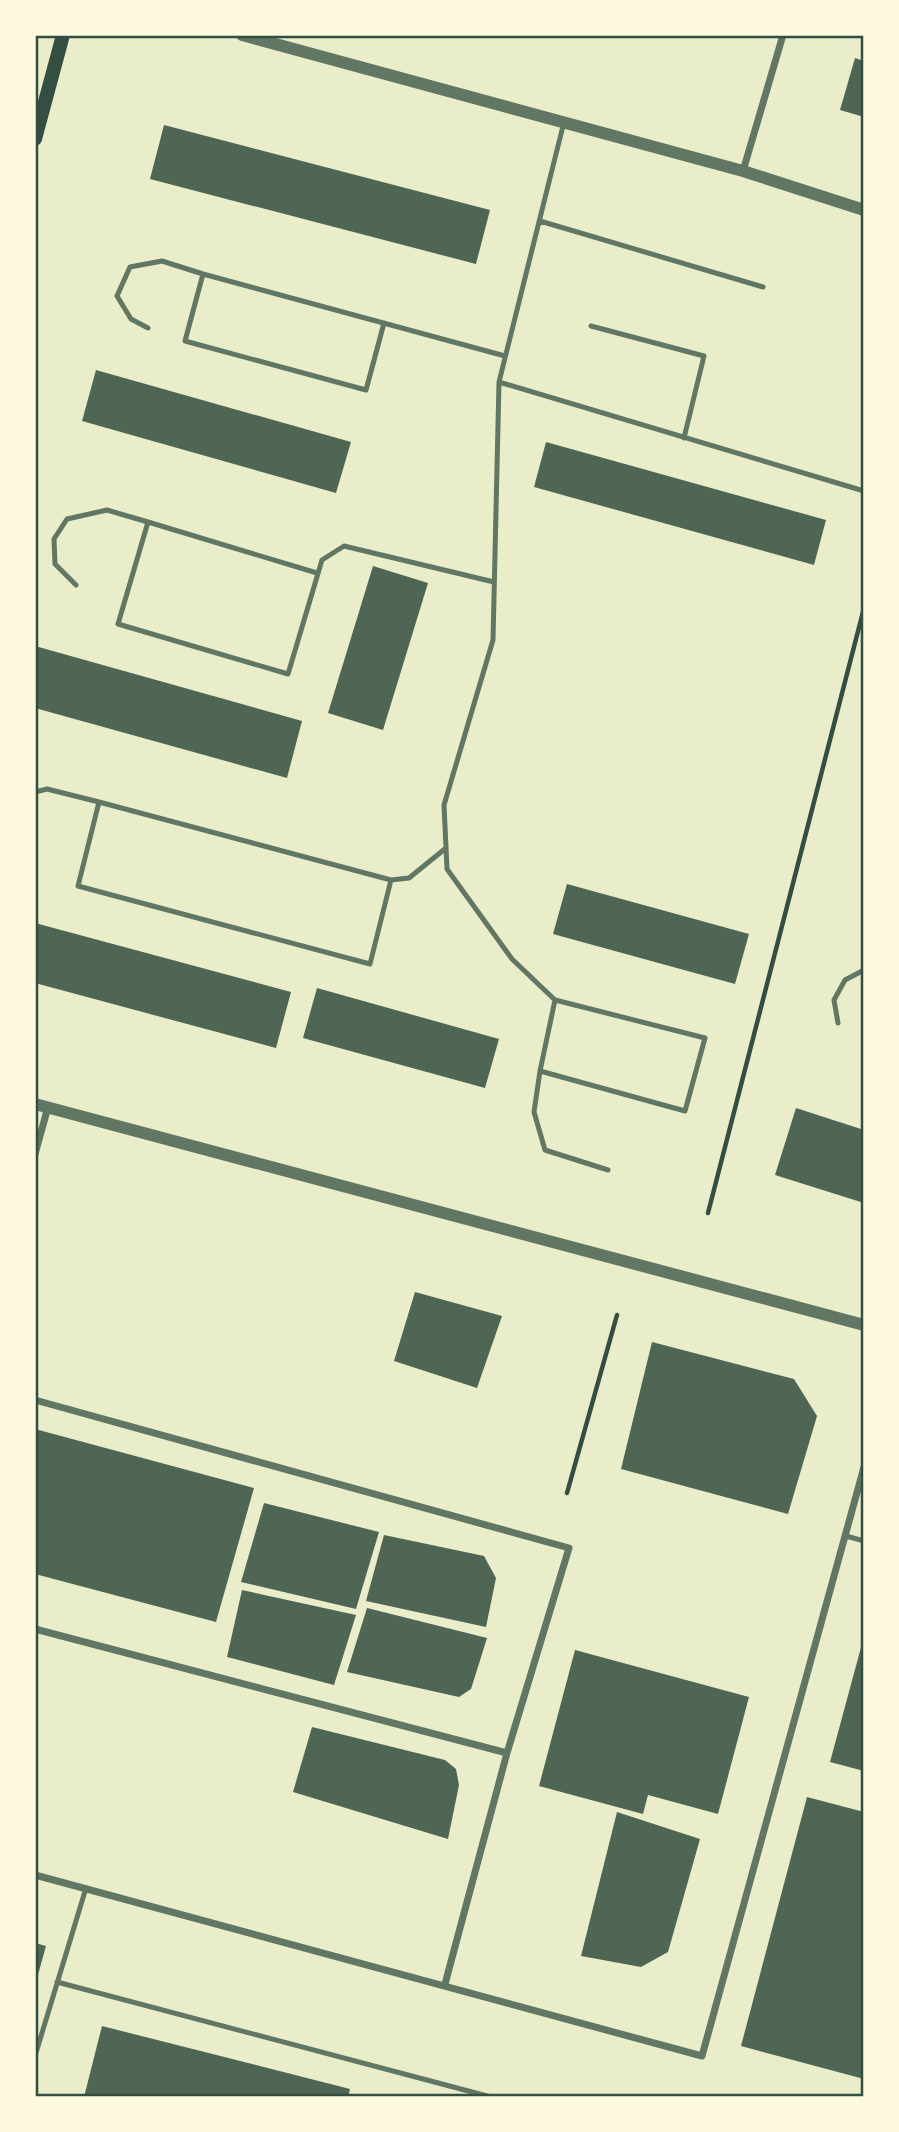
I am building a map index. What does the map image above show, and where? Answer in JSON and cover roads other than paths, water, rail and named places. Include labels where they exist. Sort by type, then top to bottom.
[{"type":"main road","points":[[35,139],[63,35]]},
{"type":"street","points":[[242,35],[743,171],[864,210]]},
{"type":"street","points":[[743,171],[783,35]]},
{"type":"street","points":[[35,1154],[41,1105],[864,1325]]},
{"type":"street","points":[[35,1400],[569,1548],[507,1752],[445,1984]]},
{"type":"street","points":[[35,1875],[445,1984],[702,2056],[864,1467]]},
{"type":"street","points":[[35,1629],[507,1752]]},
{"type":"lane","points":[[540,1070],[685,1111],[705,1038],[555,1000],[512,959],[447,869],[444,805],[493,640],[499,382],[564,122]]},
{"type":"lane","points":[[540,221],[763,287]]},
{"type":"lane","points":[[148,328],[131,319],[117,296],[130,267],[162,261],[505,356]]},
{"type":"lane","points":[[203,274],[186,341],[327,380],[366,390],[384,323]]},
{"type":"lane","points":[[591,326],[704,356],[684,438]]},
{"type":"lane","points":[[499,382],[864,492]]},
{"type":"lane","points":[[76,584],[55,564],[54,539],[67,519],[107,510],[317,573]]},
{"type":"lane","points":[[148,522],[118,624],[288,674],[322,560],[344,546],[494,582]]},
{"type":"lane","points":[[35,792],[47,789],[391,880],[409,878],[446,848]]},
{"type":"lane","points":[[99,802],[78,886],[290,943],[370,964],[391,880]]},
{"type":"lane","points":[[838,1023],[834,1000],[845,980],[864,970]]},
{"type":"lane","points":[[555,1000],[534,1112],[545,1150],[608,1170]]},
{"type":"lane","points":[[846,1536],[864,1541]]},
{"type":"lane","points":[[35,2056],[86,1888]]},
{"type":"lane","points":[[57,1982],[491,2097]]}]
